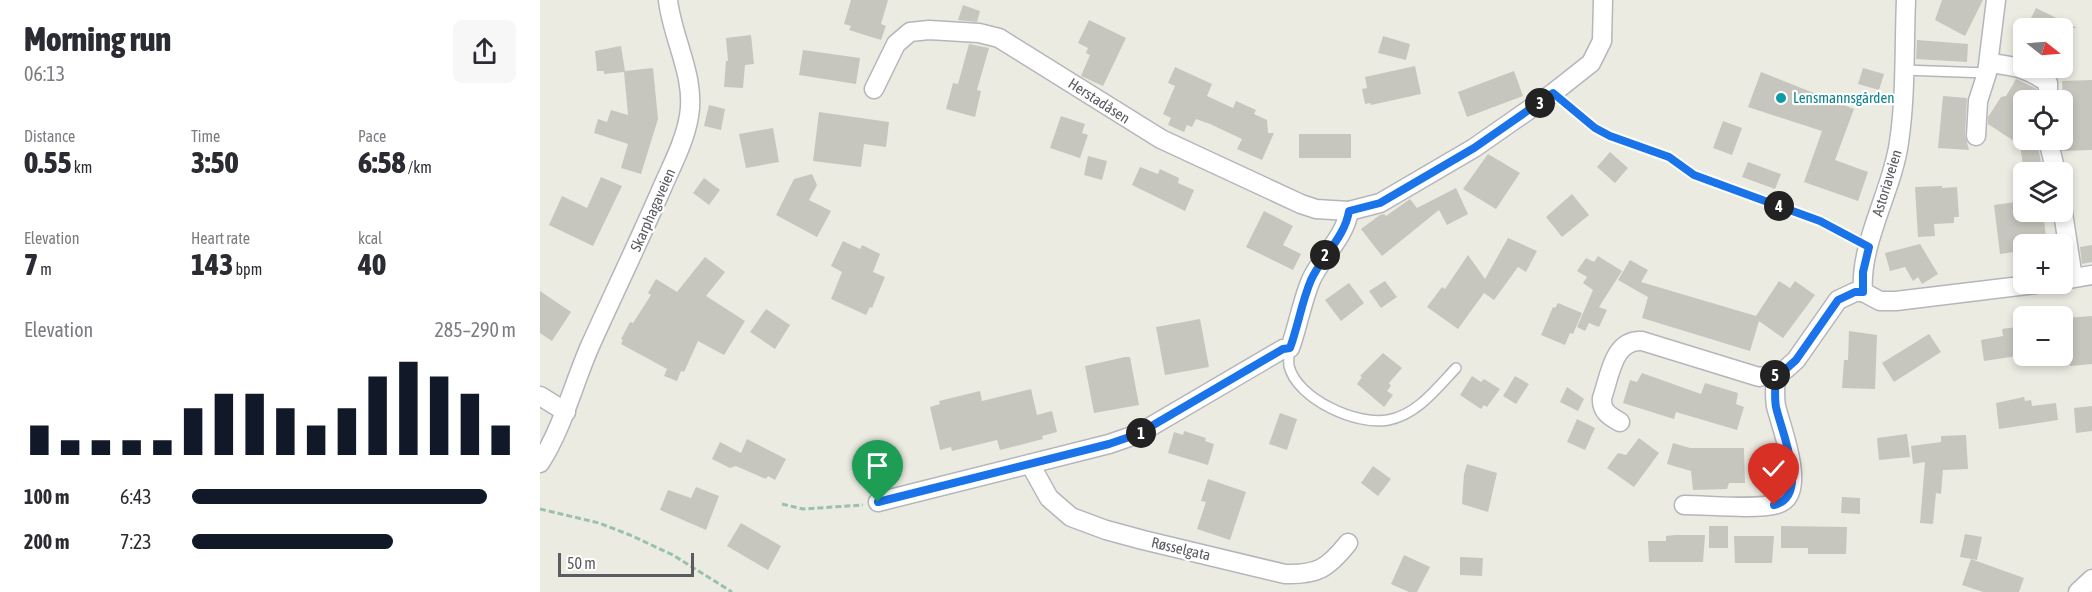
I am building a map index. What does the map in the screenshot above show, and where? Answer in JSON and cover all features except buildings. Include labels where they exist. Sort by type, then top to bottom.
[{"type":"street","name":"Skarphagaveien","points":[[540,463],[552,444],[566,412],[574,382],[664,184],[683,139],[690,115],[686,72],[671,24],[668,0]]},
{"type":"street","points":[[878,502],[1138,434],[1283,349],[1290,348],[1310,282],[1322,258],[1343,231],[1349,211],[1380,203],[1474,148],[1553,93],[1591,63],[1602,41],[1603,0]]},
{"type":"street","name":"Astoriaveien","points":[[1863,292],[1863,272],[1869,247],[1899,142],[1906,0]]},
{"type":"street","points":[[1976,136],[1978,101],[1988,68],[1996,0]]},
{"type":"street","name":"Herstadåsen","points":[[874,89],[896,44],[910,32],[929,30],[979,33],[999,38],[1161,139],[1301,204],[1316,209],[1349,211]]},
{"type":"street","points":[[1988,68],[2018,66],[2034,73],[2047,90]]},
{"type":"street","points":[[2073,278],[2092,275]]},
{"type":"street","points":[[1620,422],[1605,412],[1602,398],[1617,354],[1624,344],[1632,340],[1759,377],[1786,369],[1796,360],[1838,300],[1855,292],[1863,292],[1880,301],[1896,301],[2013,287]]},
{"type":"street","points":[[1684,504],[1774,505],[1788,498],[1791,490],[1791,467],[1775,398],[1775,374]]},
{"type":"street","points":[[540,396],[566,412]]},
{"type":"street","name":"Røsselgata","points":[[1030,464],[1049,498],[1071,517],[1143,540],[1285,574],[1299,575],[1325,568],[1334,561],[1348,543]]},
{"type":"street","points":[[2078,592],[2092,579]]},
{"type":"lane","points":[[1903,70],[1988,68]]},
{"type":"lane","points":[[1290,348],[1290,367],[1297,381],[1310,394],[1344,415],[1371,420],[1388,420],[1408,413],[1430,396],[1456,368]]},
{"type":"path","points":[[1553,93],[1595,128],[1610,136],[1669,157],[1694,175],[1820,221],[1869,247]]},
{"type":"path","points":[[782,504],[803,509],[851,507],[878,502]]},
{"type":"path","points":[[540,509],[599,523],[630,535],[673,555],[732,592]]},
{"type":"place","name":"Lensmannsgården","points":[[1781,98]]},
{"type":"route","points":[[878,502],[1109,444],[1138,434],[1267,361],[1283,349],[1290,348],[1310,282],[1322,258],[1343,231],[1349,211],[1380,203],[1474,148],[1553,93],[1595,128],[1610,136],[1669,157],[1694,175],[1820,221],[1869,247],[1863,272],[1863,292],[1855,292],[1838,300],[1796,360],[1786,369],[1775,374],[1775,398],[1791,467],[1791,490],[1788,498],[1774,505]]}]
